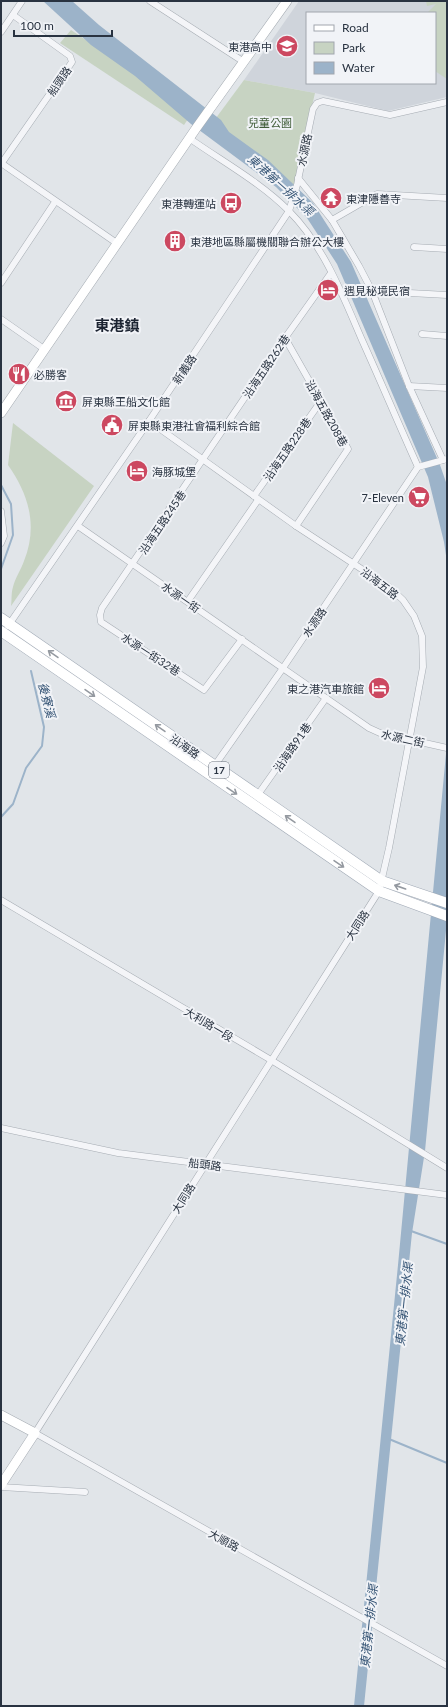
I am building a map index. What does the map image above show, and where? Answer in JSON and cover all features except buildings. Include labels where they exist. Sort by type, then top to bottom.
[{"type":"main road","points":[[1,413],[197,127],[287,1]]},
{"type":"main road","name":"沿海路","points":[[1,618],[382,881],[447,902]]},
{"type":"main road","name":"沿海路","points":[[2,632],[379,892],[447,916]]},
{"type":"main road","name":"大順路","points":[[1,1415],[35,1433]]},
{"type":"main road","name":"大同路","points":[[1,1486],[35,1433]]},
{"type":"street","points":[[1,32],[22,1]]},
{"type":"street","points":[[150,1],[244,62]]},
{"type":"street","name":"船頭路","points":[[13,15],[70,56],[72,62],[1,164],[118,244]]},
{"type":"street","name":"水源路","points":[[443,460],[409,386],[372,291],[332,220],[298,181],[313,109],[317,103],[323,101],[390,115],[447,102]]},
{"type":"street","points":[[190,138],[260,186],[289,211],[311,238],[331,273],[353,320],[418,467],[443,460]]},
{"type":"street","name":"新義路","points":[[2,632],[10,624],[78,526],[289,211],[298,181]]},
{"type":"street","points":[[332,220],[378,194],[447,198]]},
{"type":"street","points":[[1,282],[55,202]]},
{"type":"street","points":[[414,247],[447,249]]},
{"type":"street","name":"沿海五路262巷","points":[[203,460],[285,338],[331,273]]},
{"type":"street","points":[[372,291],[447,295]]},
{"type":"street","points":[[1,319],[44,349]]},
{"type":"street","points":[[422,334],[447,336]]},
{"type":"street","name":"沿海五路208巷","points":[[285,338],[348,450],[296,526]]},
{"type":"street","points":[[409,386],[447,388]]},
{"type":"street","name":"沿海五路228巷","points":[[188,601],[321,401]]},
{"type":"street","name":"沿海五路","points":[[149,421],[296,526],[389,587],[403,600],[414,616],[422,636],[424,667],[379,892]]},
{"type":"street","name":"沿海五路245巷","points":[[134,564],[203,460]]},
{"type":"street","name":"水源路","points":[[208,775],[283,668],[418,467]]},
{"type":"street","points":[[1,511],[4,536],[1,544]]},
{"type":"street","name":"水源一街","points":[[78,526],[283,668]]},
{"type":"street","name":"水源一街32巷","points":[[134,564],[102,608],[100,615],[101,622],[204,690],[242,639]]},
{"type":"street","name":"水源二街","points":[[283,668],[369,728],[380,733],[447,748]]},
{"type":"street","name":"沿海路91巷","points":[[257,796],[326,698]]},
{"type":"street","name":"大同路","points":[[35,1433],[379,892]]},
{"type":"street","name":"大利路一段","points":[[1,900],[271,1060],[447,1168]]},
{"type":"street","name":"船頭路","points":[[1,1128],[118,1153],[447,1195]]},
{"type":"street","name":"大順路","points":[[35,1433],[447,1666]]},
{"type":"street","points":[[1,1486],[85,1492]]},
{"type":"shaded area","name":"東港高中","points":[[299,1],[447,1],[447,97],[388,111],[315,93],[244,80]]},
{"type":"green space","points":[[426,1],[447,1],[447,79],[436,72],[436,12],[428,12],[436,4],[427,6]]},
{"type":"green space","points":[[71,30],[142,78],[188,119],[184,125],[60,43]]},
{"type":"green space","name":"兒童公園","points":[[244,80],[315,93],[293,189],[213,122]]},
{"type":"green space","points":[[13,423],[94,486],[11,606],[14,584],[28,548],[31,523],[26,499],[8,465]]},
{"type":"water","name":"東港第一排水渠","points":[[43,1],[72,1],[99,25],[221,120],[229,132],[268,160],[313,203],[351,262],[440,465],[447,485],[447,562],[444,542],[428,477],[337,264],[307,218],[276,187],[191,124],[135,76],[91,45]]},
{"type":"water","name":"東港第一排水渠","points":[[447,743],[447,920],[425,1151],[412,1233],[364,1706],[354,1706],[398,1265]]},
{"type":"waterway","points":[[1,485],[11,504],[13,535],[1,569]]},
{"type":"waterway","name":"後寮溪","points":[[1,817],[13,804],[26,768],[42,746],[44,727],[31,671]]},
{"type":"waterway","points":[[411,1231],[447,1244]]},
{"type":"waterway","points":[[389,1439],[447,1463]]},
{"type":"place","name":"東港高中","points":[[287,46]]},
{"type":"place","name":"東津隱善寺","points":[[331,198]]},
{"type":"place","name":"東港轉運站","points":[[231,203]]},
{"type":"place","name":"東港地區縣屬機關聯合辦公大樓","points":[[175,241]]},
{"type":"place","name":"遇見秘境民宿","points":[[328,290]]},
{"type":"place","name":"必勝客","points":[[19,374]]},
{"type":"place","name":"屏東縣王船文化館","points":[[66,401]]},
{"type":"place","name":"屏東縣東港社會福利綜合館","points":[[112,425]]},
{"type":"place","name":"海豚城堡","points":[[137,471]]},
{"type":"place","name":"7-Eleven","points":[[419,497]]},
{"type":"place","name":"東之港汽車旅館","points":[[379,688]]},
{"type":"district","name":"東港鎮","points":[[117,325]]}]
